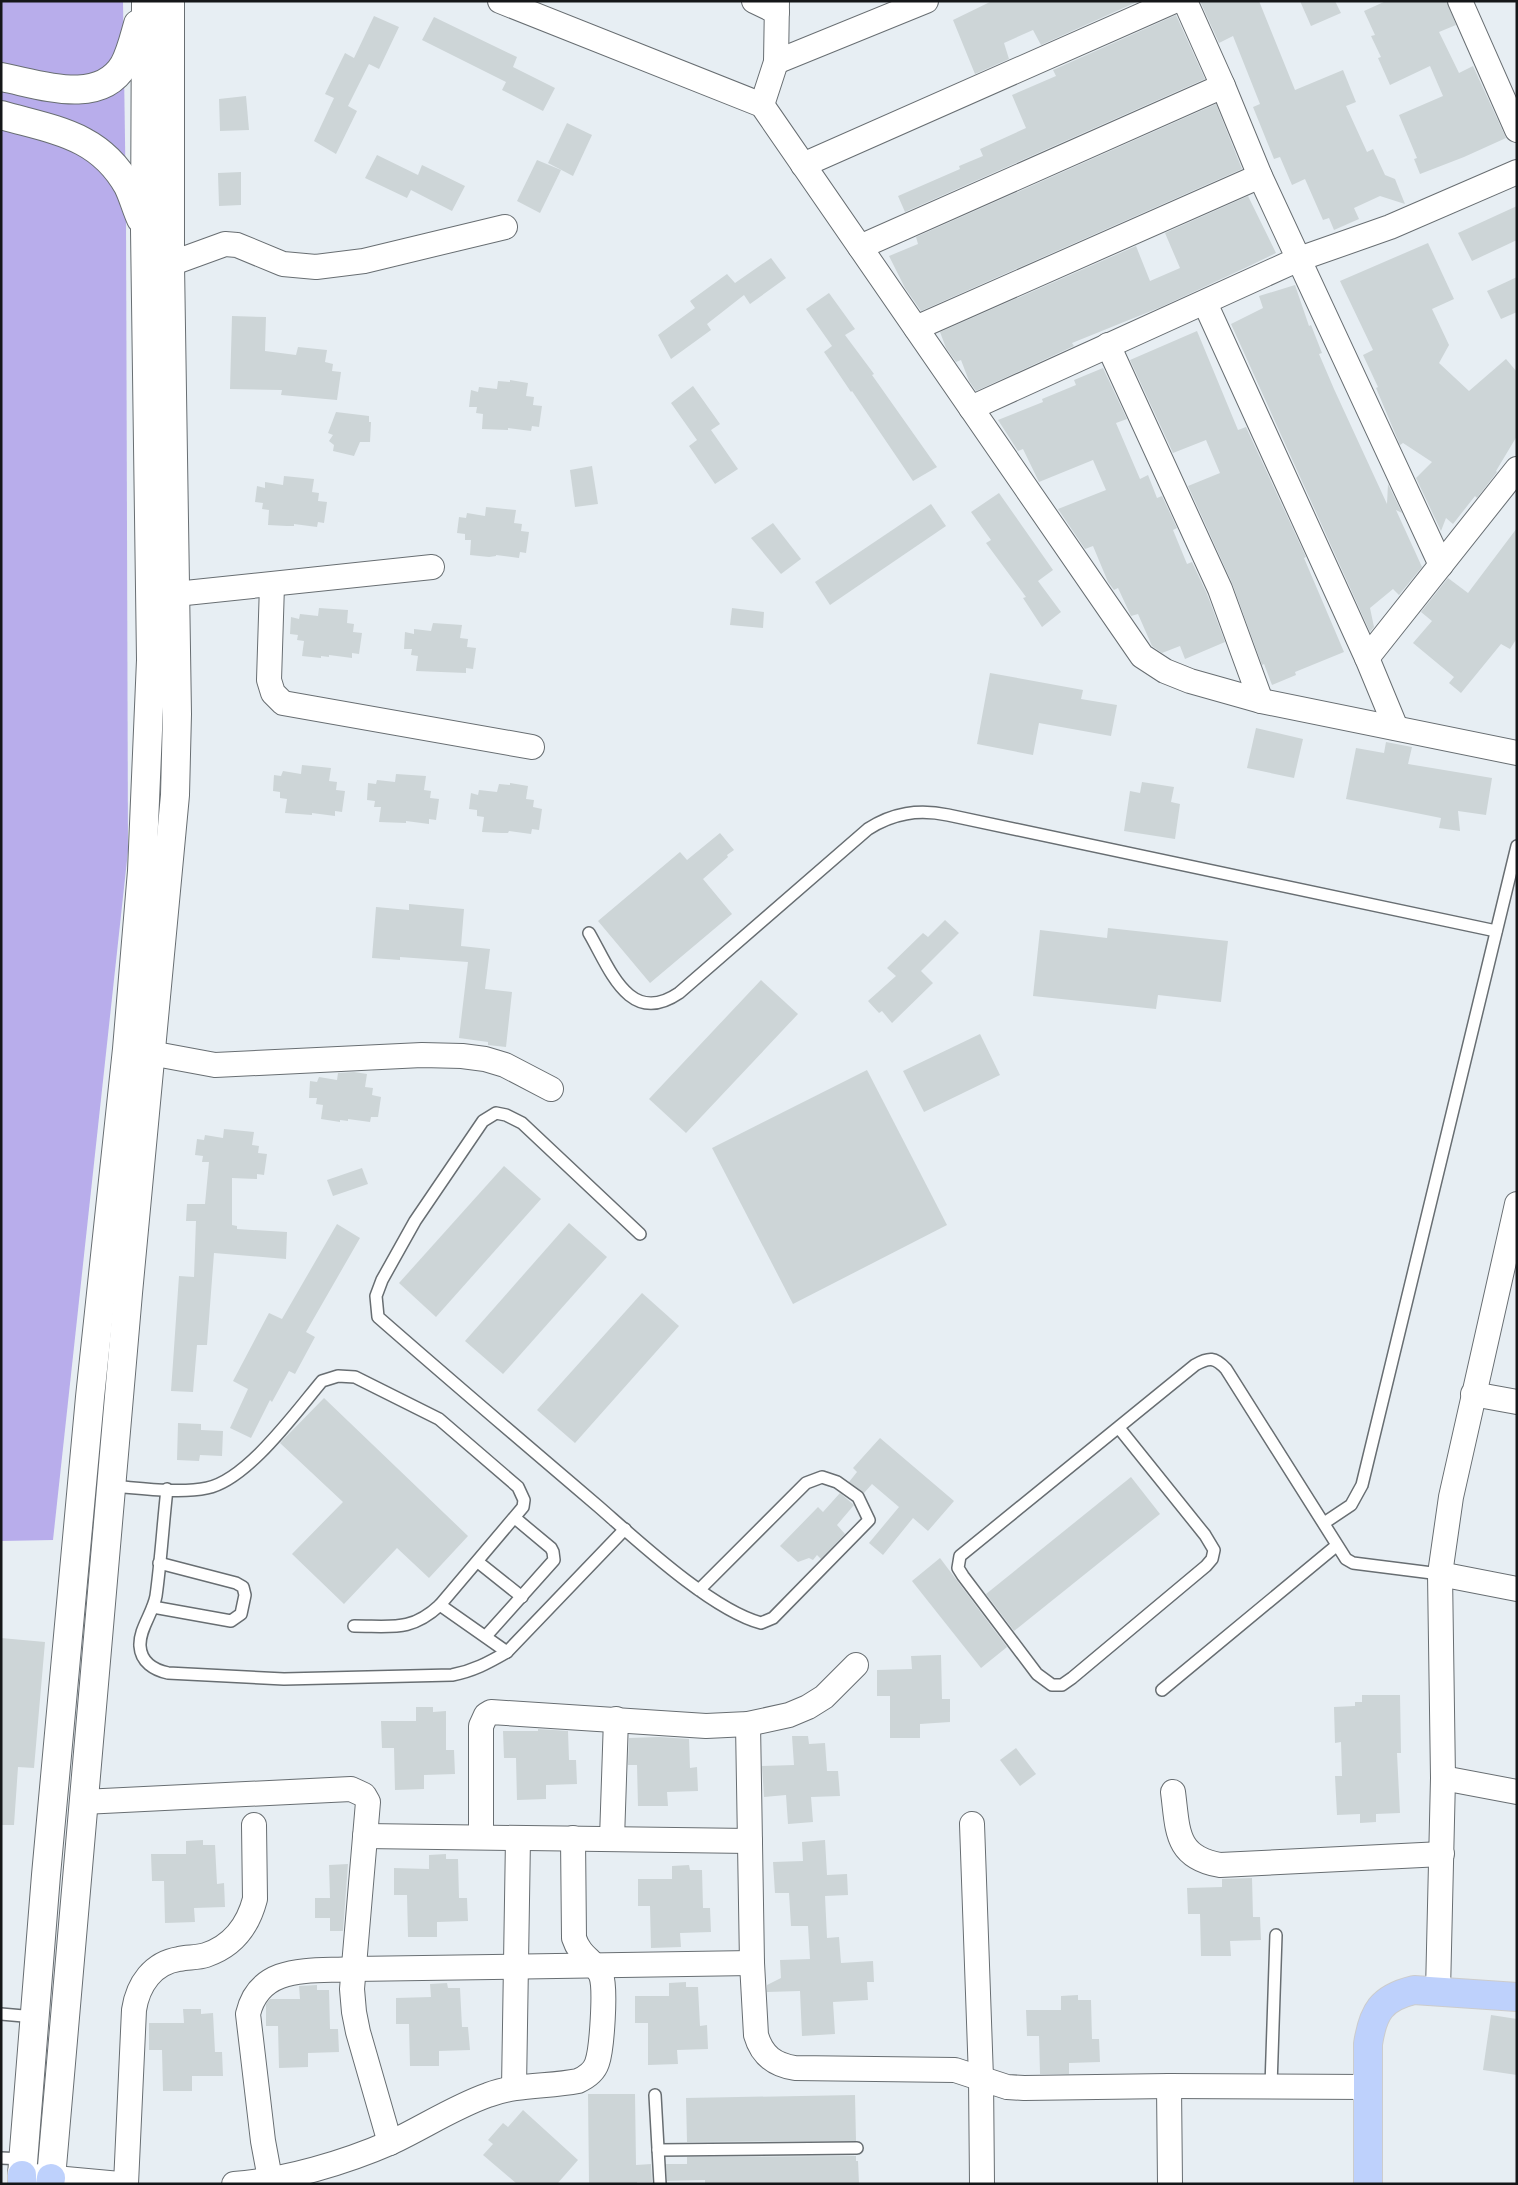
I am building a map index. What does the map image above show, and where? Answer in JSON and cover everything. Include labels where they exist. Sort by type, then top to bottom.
[{"type":"main road","points":[[1368,2184],[1368,2044],[1371,2026],[1376,2013],[1385,2001],[1398,1994],[1414,1990],[1517,1998]]},
{"type":"street","points":[[1,77],[68,90],[93,88],[109,80],[123,66],[132,49],[145,1]]},
{"type":"street","points":[[51,2181],[111,1486],[140,1051],[142,871],[151,660],[145,230],[145,1]]},
{"type":"street","points":[[120,2184],[51,2181],[17,2169],[35,2017],[90,1397],[175,795],[177,714],[170,264],[170,1]]},
{"type":"street","points":[[500,1],[762,105],[1142,656],[1165,671],[1190,681],[1261,701],[1517,753]]},
{"type":"street","points":[[754,1],[777,7],[776,62],[762,105]]},
{"type":"street","points":[[776,62],[926,1]]},
{"type":"street","points":[[804,165],[1174,1]]},
{"type":"street","points":[[1184,1],[1223,86],[1260,176],[1441,565]]},
{"type":"street","points":[[1460,1],[1517,130]]},
{"type":"street","points":[[860,247],[1223,86]]},
{"type":"street","points":[[1,115],[59,130],[80,138],[96,149],[114,164],[128,187],[145,230]]},
{"type":"street","points":[[971,408],[1299,260],[1390,227],[1517,172]]},
{"type":"street","points":[[916,328],[1260,176]]},
{"type":"street","points":[[170,264],[225,244],[237,245],[283,264],[316,267],[364,261],[505,227]]},
{"type":"street","points":[[1205,303],[1367,658],[1396,728]]},
{"type":"street","points":[[1108,345],[1220,589],[1261,701]]},
{"type":"street","points":[[1367,658],[1517,468]]},
{"type":"street","points":[[176,594],[432,567]]},
{"type":"street","points":[[272,585],[270,680],[273,694],[283,702],[532,746]]},
{"type":"street","points":[[140,1051],[215,1065],[422,1055],[462,1056],[485,1059],[506,1066],[551,1089]]},
{"type":"street","points":[[1438,1991],[1443,1778],[1440,1574],[1451,1497],[1515,1215]]},
{"type":"street","points":[[1473,1394],[1517,1402]]},
{"type":"street","points":[[1440,1574],[1517,1589]]},
{"type":"street","points":[[481,1837],[481,1726],[486,1715],[498,1711],[706,1726],[748,1724],[769,1721],[808,1707],[824,1697],[856,1665]]},
{"type":"street","points":[[612,1839],[616,1719]]},
{"type":"street","points":[[748,1724],[752,1963],[756,2036],[759,2046],[765,2055],[774,2062],[795,2068],[955,2070],[1015,2088],[1169,2086],[1367,2087]]},
{"type":"street","points":[[1443,1778],[1517,1792]]},
{"type":"street","points":[[84,1802],[351,1789],[364,1795],[368,1802],[353,1969],[354,2012],[390,2143]]},
{"type":"street","points":[[1173,1792],[1179,1836],[1184,1846],[1193,1856],[1206,1862],[1220,1865],[1442,1854]]},
{"type":"street","points":[[972,1824],[981,2078],[982,2184]]},
{"type":"street","points":[[126,2184],[134,2010],[139,1989],[160,1965],[170,1961],[204,1956],[215,1952],[234,1939],[241,1930],[252,1910],[255,1899],[254,1825]]},
{"type":"street","points":[[365,1836],[750,1841]]},
{"type":"street","points":[[514,2088],[518,1838]]},
{"type":"street","points":[[234,2184],[270,2182],[358,2155],[390,2143],[481,2098],[514,2088],[578,2081],[594,2070],[599,2054],[604,1989],[600,1973],[580,1952],[574,1938],[573,1838]]},
{"type":"street","points":[[270,2182],[262,2141],[249,2024],[251,2003],[262,1986],[280,1975],[353,1969],[752,1963]]},
{"type":"street","points":[[1169,2086],[1170,2184]]},
{"type":"lane","points":[[589,933],[627,995],[644,1003],[663,1002],[679,993],[868,829],[892,816],[920,811],[948,815],[1496,931]]},
{"type":"lane","points":[[1324,1523],[1351,1505],[1362,1485],[1517,846]]},
{"type":"lane","points":[[640,1234],[522,1123],[506,1115],[496,1113],[483,1121],[416,1221],[382,1280],[376,1296],[378,1317],[699,1590],[748,1620],[761,1624],[773,1618],[869,1520],[858,1497],[837,1482],[822,1477],[806,1482],[699,1590]]},
{"type":"lane","points":[[1119,1428],[1205,1535],[1214,1550],[1212,1559],[1072,1678],[1062,1685],[1052,1685],[1037,1674],[963,1576],[958,1563],[965,1552],[1195,1365],[1212,1358],[1220,1362],[1226,1369],[1346,1560],[1353,1563],[1440,1574]]},
{"type":"lane","points":[[111,1486],[167,1489],[206,1488],[223,1484],[250,1463],[322,1381],[330,1378],[347,1375],[363,1380],[422,1409],[456,1432],[518,1487],[524,1500],[523,1507],[478,1562],[428,1617],[411,1624],[354,1626]]},
{"type":"lane","points":[[167,1489],[153,1607],[141,1635],[140,1646],[142,1656],[152,1668],[168,1673],[284,1679],[452,1675],[469,1671],[485,1665],[507,1652],[625,1529]]},
{"type":"lane","points":[[486,1636],[551,1564],[554,1556],[551,1548],[515,1518]]},
{"type":"lane","points":[[1162,1690],[1336,1546]]},
{"type":"lane","points":[[478,1562],[522,1597]]},
{"type":"lane","points":[[153,1607],[231,1621],[241,1614],[245,1595],[243,1587],[236,1583],[159,1563]]},
{"type":"lane","points":[[440,1605],[507,1652]]},
{"type":"lane","points":[[1271,2086],[1276,1935]]},
{"type":"lane","points":[[1,2014],[35,2017]]},
{"type":"lane","points":[[655,2095],[660,2184]]},
{"type":"lane","points":[[658,2150],[857,2148]]},
{"type":"shaded area","points":[[1,1],[123,1],[126,209],[128,851],[53,1540],[1,1541]]},
{"type":"building","points":[[992,1],[1139,1],[1041,45],[1033,30],[1004,43],[1009,59],[975,74],[953,20]]},
{"type":"building","points":[[1200,1],[1259,1],[1295,90],[1343,70],[1356,102],[1346,106],[1367,152],[1373,149],[1385,175],[1395,179],[1405,204],[1380,196],[1354,208],[1359,219],[1334,230],[1329,218],[1323,220],[1305,179],[1292,185],[1280,157],[1274,159],[1253,107],[1260,104],[1233,36],[1219,43]]},
{"type":"building","points":[[1300,1],[1335,1],[1341,13],[1311,26]]},
{"type":"building","points":[[1386,1],[1447,1],[1456,25],[1439,32],[1459,73],[1473,66],[1506,138],[1420,174],[1414,159],[1417,158],[1399,115],[1443,96],[1430,66],[1390,85],[1378,58],[1381,57],[1371,36],[1375,35],[1364,11]]},
{"type":"building","points":[[1176,15],[1205,79],[905,212],[898,196],[960,169],[959,166],[983,156],[980,149],[1026,128],[1012,95],[1056,76],[1053,70]]},
{"type":"building","points":[[374,16],[399,27],[379,69],[369,64],[348,106],[357,111],[336,154],[314,141],[334,98],[325,94],[345,53],[354,58]]},
{"type":"building","points":[[434,17],[517,57],[513,67],[555,88],[543,111],[502,90],[506,82],[422,40]]},
{"type":"building","points":[[246,96],[249,130],[220,131],[219,99]]},
{"type":"building","points":[[1216,104],[1242,169],[921,311],[905,288],[889,256],[918,244],[916,237]]},
{"type":"building","points":[[567,123],[592,135],[573,176],[548,163]]},
{"type":"building","points":[[377,155],[418,175],[422,165],[465,186],[452,211],[411,190],[407,198],[365,178]]},
{"type":"building","points":[[537,160],[561,170],[540,213],[517,201]]},
{"type":"building","points":[[241,172],[241,205],[219,206],[218,173]]},
{"type":"building","points":[[1248,196],[1276,253],[1161,307],[1072,343],[1074,346],[976,391],[969,381],[961,360],[956,362],[946,348],[940,332],[1136,246],[1150,281],[1180,268],[1165,233]]},
{"type":"building","points":[[1517,206],[1517,240],[1472,261],[1458,233]]},
{"type":"building","points":[[1428,243],[1454,299],[1432,309],[1449,345],[1439,363],[1469,391],[1506,359],[1517,372],[1517,436],[1497,472],[1477,498],[1475,496],[1453,524],[1446,518],[1441,531],[1416,478],[1432,462],[1403,443],[1400,445],[1376,388],[1378,387],[1363,355],[1373,350],[1340,281]]},
{"type":"building","points":[[771,258],[786,278],[750,304],[744,295],[707,324],[711,330],[671,359],[658,335],[695,308],[690,301],[727,274],[735,283]]},
{"type":"building","points":[[1517,277],[1517,312],[1501,319],[1487,291]]},
{"type":"building","points":[[1295,285],[1309,326],[1311,325],[1322,353],[1319,354],[1334,389],[1387,504],[1388,484],[1402,513],[1396,510],[1422,567],[1399,595],[1393,589],[1370,608],[1374,627],[1370,632],[1231,324],[1263,308],[1259,296]]},
{"type":"building","points":[[829,293],[855,329],[845,335],[937,467],[913,481],[824,352],[832,346],[806,309]]},
{"type":"building","points":[[232,316],[266,317],[265,351],[296,355],[298,347],[327,350],[325,362],[333,364],[332,371],[341,372],[337,400],[281,395],[282,390],[230,389]]},
{"type":"building","points":[[1197,331],[1238,430],[1246,427],[1306,557],[1304,558],[1344,652],[1295,672],[1296,675],[1272,685],[1264,664],[1262,665],[1232,583],[1188,486],[1220,473],[1206,440],[1173,453],[1130,360]]},
{"type":"building","points":[[1103,368],[1127,419],[1116,423],[1140,479],[1148,475],[1157,498],[1162,496],[1177,528],[1173,530],[1187,564],[1192,562],[1207,594],[1225,642],[1185,659],[1180,646],[1162,653],[1152,646],[1138,614],[1131,616],[1118,588],[1114,590],[1108,582],[1093,546],[1085,549],[1058,509],[1106,490],[1093,460],[1039,482],[1023,449],[1018,451],[998,420],[1043,402],[1042,399],[1076,385],[1074,380]]},
{"type":"building","points":[[510,380],[528,383],[526,396],[534,397],[533,405],[542,406],[539,427],[532,426],[531,431],[508,428],[508,430],[482,429],[483,414],[476,413],[477,407],[469,407],[471,390],[478,392],[479,387],[497,389],[498,381],[510,382]]},
{"type":"building","points":[[693,386],[720,424],[711,430],[738,469],[715,484],[689,446],[697,440],[671,403]]},
{"type":"building","points":[[336,412],[369,416],[369,422],[371,422],[370,442],[360,442],[354,456],[333,451],[334,445],[329,441],[333,435],[328,433]]},
{"type":"building","points":[[592,466],[598,504],[575,507],[570,470]]},
{"type":"building","points":[[284,476],[314,479],[312,492],[319,493],[318,501],[327,502],[324,523],[318,522],[317,527],[294,524],[294,526],[268,525],[269,510],[262,509],[263,503],[255,502],[257,486],[265,488],[265,482],[283,485]]},
{"type":"building","points":[[999,493],[1053,570],[1038,581],[1061,612],[1042,627],[1023,598],[1026,597],[986,543],[991,540],[971,512]]},
{"type":"building","points":[[931,504],[946,526],[830,605],[815,582]]},
{"type":"building","points":[[486,507],[516,510],[514,523],[522,524],[521,531],[529,532],[526,553],[520,552],[519,558],[496,555],[489,557],[470,555],[471,540],[465,540],[465,534],[457,533],[459,517],[466,518],[467,513],[485,516]]},
{"type":"building","points":[[773,523],[801,559],[781,574],[751,538]]},
{"type":"building","points":[[1517,528],[1517,638],[1510,649],[1501,644],[1461,693],[1449,683],[1454,677],[1413,643],[1432,621],[1421,612],[1448,578],[1468,593]]},
{"type":"building","points":[[319,608],[348,610],[347,623],[354,624],[353,632],[362,633],[359,654],[352,653],[352,658],[329,655],[329,657],[321,656],[321,658],[302,656],[304,641],[297,640],[298,635],[290,634],[291,617],[299,619],[300,614],[318,616]]},
{"type":"building","points":[[732,608],[764,612],[763,628],[730,625]]},
{"type":"building","points":[[433,623],[462,625],[460,638],[468,639],[467,647],[476,648],[473,669],[466,668],[466,673],[416,671],[418,656],[411,655],[412,649],[404,649],[405,632],[414,634],[414,629],[431,631]]},
{"type":"building","points":[[990,673],[1083,690],[1081,699],[1117,705],[1111,736],[1039,723],[1033,755],[977,744]]},
{"type":"building","points":[[1256,728],[1303,739],[1294,778],[1247,768]]},
{"type":"building","points":[[1386,742],[1412,747],[1408,764],[1492,778],[1486,815],[1458,811],[1460,831],[1439,828],[1441,818],[1346,799],[1356,748],[1384,753]]},
{"type":"building","points":[[302,765],[331,768],[329,781],[337,782],[336,790],[345,791],[342,812],[335,811],[335,816],[312,813],[312,815],[285,813],[287,799],[280,798],[280,792],[273,791],[274,775],[281,776],[283,771],[301,774]]},
{"type":"building","points":[[396,774],[426,776],[424,790],[431,791],[430,798],[439,799],[436,820],[429,819],[429,824],[406,821],[406,823],[379,822],[381,807],[374,807],[375,801],[367,800],[368,783],[376,784],[377,780],[395,782]]},
{"type":"building","points":[[1142,782],[1174,787],[1171,802],[1180,804],[1175,839],[1124,831],[1130,791],[1140,793]]},
{"type":"building","points":[[510,783],[528,786],[526,799],[534,800],[533,807],[542,809],[539,830],[532,829],[531,834],[509,831],[508,833],[482,832],[484,817],[477,816],[477,810],[469,809],[471,793],[478,795],[479,790],[497,792],[499,784],[510,785]]},
{"type":"building","points":[[720,833],[734,850],[703,879],[732,914],[650,983],[598,921],[680,852],[687,860]]},
{"type":"building","points":[[409,904],[464,909],[461,946],[490,949],[485,989],[512,992],[506,1047],[488,1045],[488,1042],[459,1038],[468,962],[400,957],[400,960],[372,958],[376,907],[409,910]]},
{"type":"building","points":[[945,920],[959,933],[921,971],[933,983],[892,1023],[882,1011],[879,1013],[868,1001],[896,976],[887,968],[923,933],[928,937]]},
{"type":"building","points":[[1108,928],[1228,941],[1221,1002],[1158,995],[1156,1009],[1033,996],[1040,930],[1107,938]]},
{"type":"building","points":[[761,980],[798,1014],[686,1133],[649,1099]]},
{"type":"building","points":[[980,1034],[1000,1075],[924,1112],[903,1071]]},
{"type":"building","points":[[867,1070],[947,1225],[793,1304],[712,1148]]},
{"type":"building","points":[[354,1072],[367,1074],[365,1087],[373,1088],[372,1095],[381,1097],[378,1117],[371,1117],[370,1122],[348,1119],[348,1121],[340,1120],[340,1122],[321,1119],[323,1105],[316,1104],[317,1098],[309,1098],[310,1081],[317,1082],[319,1077],[337,1080],[338,1073]]},
{"type":"building","points":[[224,1129],[254,1132],[252,1145],[259,1146],[258,1153],[267,1154],[264,1175],[257,1174],[257,1179],[232,1178],[232,1225],[237,1226],[237,1229],[287,1232],[286,1259],[214,1253],[207,1345],[197,1345],[193,1392],[171,1391],[179,1276],[194,1277],[196,1221],[186,1221],[187,1204],[205,1204],[209,1162],[202,1162],[203,1156],[195,1155],[197,1139],[204,1140],[205,1135],[223,1138]]},
{"type":"building","points":[[504,1166],[541,1199],[436,1317],[399,1283]]},
{"type":"building","points":[[362,1168],[368,1184],[333,1196],[327,1180]]},
{"type":"building","points":[[569,1223],[607,1257],[503,1374],[465,1341]]},
{"type":"building","points":[[337,1224],[360,1238],[306,1332],[315,1337],[295,1374],[289,1371],[272,1402],[270,1400],[251,1438],[230,1428],[248,1389],[233,1381],[269,1313],[282,1319]]},
{"type":"building","points":[[642,1293],[679,1326],[575,1443],[537,1410]]},
{"type":"building","points":[[324,1398],[468,1536],[429,1578],[397,1548],[344,1604],[292,1554],[343,1502],[280,1443]]},
{"type":"building","points":[[178,1423],[201,1424],[201,1430],[223,1431],[222,1456],[200,1455],[199,1461],[177,1460]]},
{"type":"building","points":[[880,1438],[954,1501],[928,1531],[913,1518],[883,1555],[869,1543],[899,1507],[872,1484],[864,1493],[849,1482],[857,1472],[853,1468]]},
{"type":"building","points":[[1131,1477],[1160,1514],[1014,1631],[986,1594]]},
{"type":"building","points":[[840,1493],[854,1505],[837,1525],[845,1534],[821,1559],[817,1555],[813,1560],[809,1558],[798,1562],[780,1546],[818,1507],[823,1512]]},
{"type":"building","points":[[940,1558],[1007,1647],[981,1668],[912,1581]]},
{"type":"building","points":[[1,1638],[45,1642],[34,1768],[18,1767],[14,1825],[1,1825]]},
{"type":"building","points":[[941,1655],[942,1699],[950,1699],[950,1722],[920,1724],[920,1738],[890,1738],[890,1696],[877,1696],[877,1670],[912,1669],[911,1656]]},
{"type":"building","points":[[1362,1695],[1400,1695],[1401,1753],[1397,1753],[1400,1813],[1376,1814],[1376,1822],[1360,1823],[1360,1814],[1337,1815],[1335,1776],[1342,1776],[1341,1742],[1335,1743],[1334,1707],[1355,1706],[1355,1702],[1362,1702]]},
{"type":"building","points":[[416,1707],[433,1707],[433,1712],[446,1711],[446,1750],[454,1750],[455,1774],[424,1775],[424,1789],[395,1790],[394,1748],[382,1748],[381,1721],[416,1721]]},
{"type":"building","points":[[538,1729],[568,1731],[569,1760],[576,1760],[577,1784],[546,1785],[546,1799],[517,1800],[516,1758],[504,1758],[503,1731],[538,1731]]},
{"type":"building","points":[[792,1736],[808,1736],[809,1744],[825,1743],[827,1771],[838,1771],[840,1796],[811,1797],[813,1822],[788,1824],[786,1795],[764,1797],[762,1766],[794,1765]]},
{"type":"building","points":[[629,1738],[689,1739],[690,1768],[697,1767],[698,1791],[667,1792],[668,1806],[638,1806],[637,1765],[628,1765]]},
{"type":"building","points":[[1016,1748],[1036,1774],[1020,1786],[1000,1760]]},
{"type":"building","points":[[203,1840],[203,1845],[215,1845],[217,1884],[224,1883],[225,1907],[194,1908],[195,1922],[165,1923],[164,1881],[152,1881],[151,1854],[186,1854],[186,1841]]},
{"type":"building","points":[[825,1840],[827,1875],[847,1874],[848,1895],[825,1896],[827,1938],[839,1937],[841,1963],[873,1961],[874,1982],[867,1982],[868,2000],[833,2002],[835,2034],[802,2036],[800,1991],[767,1992],[767,1985],[781,1978],[780,1960],[810,1959],[808,1926],[791,1926],[789,1893],[775,1893],[773,1862],[803,1861],[802,1842]]},
{"type":"building","points":[[446,1854],[446,1859],[458,1859],[459,1898],[467,1898],[468,1921],[437,1922],[437,1937],[408,1937],[407,1895],[394,1895],[394,1868],[429,1869],[429,1855]]},
{"type":"building","points":[[348,1864],[343,1931],[330,1931],[330,1918],[315,1918],[315,1898],[330,1898],[329,1865]]},
{"type":"building","points":[[689,1865],[690,1870],[702,1870],[703,1908],[710,1908],[711,1932],[680,1933],[681,1947],[651,1948],[650,1906],[638,1906],[638,1879],[672,1879],[672,1866]]},
{"type":"building","points":[[1252,1878],[1253,1917],[1260,1917],[1261,1940],[1230,1941],[1231,1956],[1201,1956],[1200,1914],[1188,1914],[1187,1888],[1222,1887],[1222,1879]]},
{"type":"building","points":[[686,1982],[686,1987],[698,1987],[700,2026],[707,2025],[708,2049],[677,2050],[678,2064],[648,2065],[648,2023],[635,2023],[635,1996],[669,1996],[669,1983]]},
{"type":"building","points":[[447,1983],[448,1988],[460,1988],[462,2027],[468,2027],[470,2050],[439,2051],[439,2066],[410,2066],[409,2024],[396,2024],[396,1998],[431,1997],[430,1984]]},
{"type":"building","points":[[317,1985],[317,1990],[329,1990],[330,2029],[338,2029],[339,2052],[308,2053],[308,2067],[279,2068],[278,2026],[266,2026],[266,2004],[270,1999],[300,1999],[299,1986]]},
{"type":"building","points":[[1078,1995],[1078,2000],[1091,2000],[1092,2039],[1099,2039],[1100,2062],[1069,2063],[1069,2074],[1040,2074],[1039,2036],[1027,2036],[1026,2010],[1061,2010],[1061,1996]]},
{"type":"building","points":[[183,2009],[201,2009],[201,2014],[213,2013],[215,2052],[222,2052],[223,2076],[192,2076],[192,2091],[163,2091],[162,2050],[149,2050],[149,2023],[184,2023]]},
{"type":"building","points":[[1491,2015],[1517,2019],[1517,2075],[1483,2070]]},
{"type":"building","points":[[588,2094],[635,2094],[636,2165],[651,2164],[652,2182],[637,2182],[637,2184],[589,2184]]},
{"type":"building","points":[[855,2095],[856,2141],[687,2142],[686,2098]]},
{"type":"building","points":[[523,2110],[578,2160],[557,2184],[517,2184],[483,2155],[493,2144],[488,2140],[503,2123],[508,2127]]},
{"type":"building","points":[[856,2156],[859,2184],[705,2184],[705,2180],[667,2181],[666,2164],[687,2164],[687,2157]]}]
